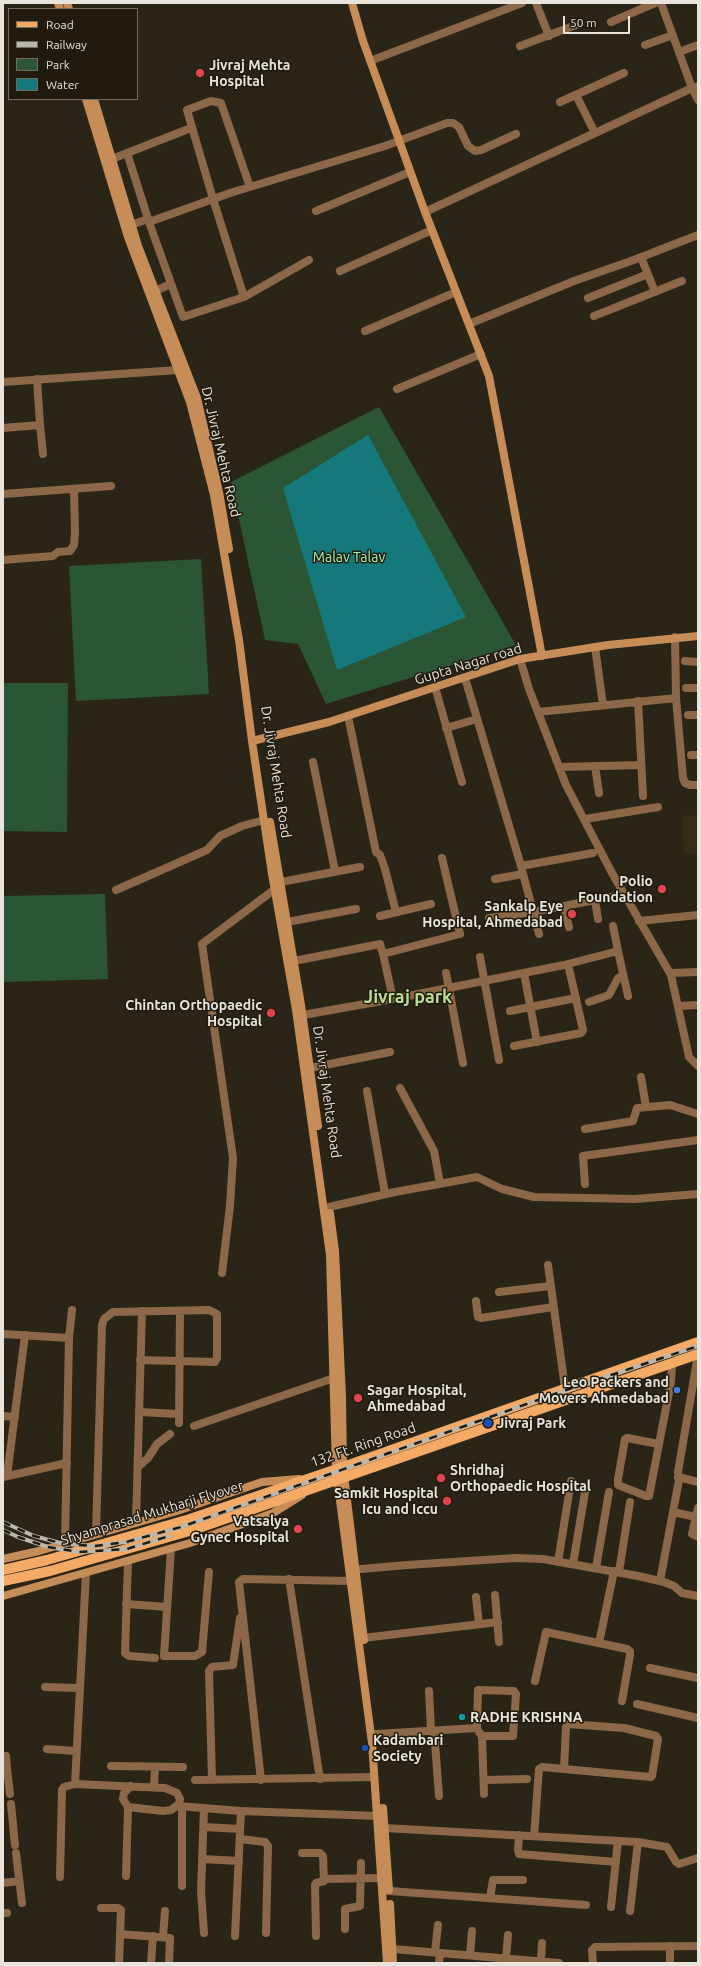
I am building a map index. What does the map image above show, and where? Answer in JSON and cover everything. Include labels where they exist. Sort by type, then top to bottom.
[{"type":"main road","points":[[352,3],[370,61],[410,172],[489,376],[542,656]]},
{"type":"main road","points":[[86,100],[128,237],[190,402],[214,495],[239,640],[274,889],[296,1010],[330,1255],[334,1378],[340,1469],[376,1734],[389,1891],[393,1963]]},
{"type":"main road","name":"Dr. Jivraj Mehta Road","points":[[94,100],[131,225],[197,398],[219,492],[244,637],[254,740],[281,882],[303,1015],[335,1251],[342,1396],[340,1469]]},
{"type":"main road","name":"Gupta Nagar road","points":[[254,740],[348,716],[520,659],[595,647],[675,637],[698,636]]},
{"type":"main road","name":"132 Ft. Ring Road","points":[[308,1479],[698,1342]]},
{"type":"main road","name":"132 Ft. Ring Road","points":[[313,1488],[698,1355]]},
{"type":"main road","points":[[3,1559],[96,1534],[262,1482],[308,1479]]},
{"type":"main road","name":"Shyamprasad Mukharji Flyover","points":[[3,1570],[47,1560],[190,1519],[308,1479]]},
{"type":"main road","points":[[3,1596],[171,1549],[273,1512],[313,1488]]},
{"type":"main road","name":"Shyamprasad Mukharji Flyover","points":[[3,1581],[50,1571],[193,1530],[313,1488]]},
{"type":"main road","points":[[353,1570],[351,1581],[372,1743],[387,1963]]},
{"type":"street","points":[[370,61],[522,3]]},
{"type":"street","points":[[536,3],[549,36]]},
{"type":"street","points":[[611,22],[655,3]]},
{"type":"street","points":[[661,3],[679,52],[695,87],[698,100]]},
{"type":"street","points":[[520,46],[576,25]]},
{"type":"street","points":[[645,45],[673,35]]},
{"type":"street","points":[[679,52],[698,45]]},
{"type":"street","points":[[560,102],[624,73]]},
{"type":"street","points":[[425,212],[695,87]]},
{"type":"street","points":[[576,95],[595,133]]},
{"type":"street","points":[[244,297],[191,128],[187,110],[211,101],[221,103],[250,187]]},
{"type":"street","points":[[131,225],[399,141],[447,123],[453,123],[459,127],[468,146],[475,151],[481,150],[516,134]]},
{"type":"street","points":[[112,159],[191,128]]},
{"type":"street","points":[[127,153],[148,220],[183,317],[244,297],[309,260]]},
{"type":"street","points":[[316,211],[410,172]]},
{"type":"street","points":[[340,271],[432,230]]},
{"type":"street","points":[[469,324],[574,281],[698,235]]},
{"type":"street","points":[[641,257],[655,292]]},
{"type":"street","points":[[588,298],[648,274]]},
{"type":"street","points":[[594,316],[682,281]]},
{"type":"street","points":[[155,291],[171,284]]},
{"type":"street","points":[[365,331],[456,292]]},
{"type":"street","points":[[397,390],[481,354]]},
{"type":"street","points":[[3,382],[178,370]]},
{"type":"street","points":[[37,379],[43,454]]},
{"type":"street","points":[[3,428],[40,425]]},
{"type":"street","points":[[3,494],[111,486]]},
{"type":"street","points":[[3,560],[53,556],[58,552],[70,551],[74,545],[75,532],[74,489]]},
{"type":"street","points":[[675,637],[676,698],[683,778],[685,783],[690,785],[698,785]]},
{"type":"street","points":[[595,647],[603,705]]},
{"type":"street","points":[[520,659],[559,767],[584,818],[639,921],[670,973],[689,1057],[698,1066]]},
{"type":"street","points":[[685,661],[698,662]]},
{"type":"street","points":[[464,678],[522,870],[539,934]]},
{"type":"street","points":[[435,687],[462,782]]},
{"type":"street","points":[[686,688],[698,688]]},
{"type":"street","points":[[538,712],[676,698]]},
{"type":"street","points":[[638,701],[643,796]]},
{"type":"street","points":[[688,715],[698,716]]},
{"type":"street","points":[[348,716],[376,852],[380,855],[385,870],[396,912]]},
{"type":"street","points":[[446,728],[477,719]]},
{"type":"street","points":[[313,762],[336,871]]},
{"type":"street","points":[[559,767],[641,765]]},
{"type":"street","points":[[595,766],[600,793]]},
{"type":"street","points":[[584,818],[658,807]]},
{"type":"street","points":[[116,890],[207,850],[220,836],[242,826],[264,820]]},
{"type":"street","points":[[495,879],[522,870],[593,853]]},
{"type":"street","points":[[383,954],[460,934],[442,858]]},
{"type":"street","points":[[281,882],[360,867]]},
{"type":"street","points":[[222,1273],[230,1206],[233,1158],[202,944],[274,889]]},
{"type":"street","points":[[489,918],[533,912],[616,896]]},
{"type":"street","points":[[595,900],[598,919]]},
{"type":"street","points":[[380,916],[431,904]]},
{"type":"street","points":[[564,906],[569,927]]},
{"type":"street","points":[[287,922],[356,908]]},
{"type":"street","points":[[639,921],[698,915]]},
{"type":"street","points":[[613,926],[628,996]]},
{"type":"street","points":[[294,961],[380,944],[393,999]]},
{"type":"street","points":[[303,1015],[485,982],[568,964],[618,951]]},
{"type":"street","points":[[480,957],[499,1060]]},
{"type":"street","points":[[514,1046],[581,1033],[583,1027],[568,964]]},
{"type":"street","points":[[670,973],[698,972]]},
{"type":"street","points":[[446,973],[463,1063]]},
{"type":"street","points":[[524,973],[537,1042]]},
{"type":"street","points":[[590,1002],[609,995],[618,978],[623,976]]},
{"type":"street","points":[[510,1011],[576,998]]},
{"type":"street","points":[[678,1006],[698,1005]]},
{"type":"street","points":[[310,1068],[390,1052]]},
{"type":"street","points":[[641,1076],[646,1107]]},
{"type":"street","points":[[400,1088],[434,1151],[440,1183]]},
{"type":"street","points":[[367,1091],[385,1194]]},
{"type":"street","points":[[585,1129],[633,1121],[636,1110],[646,1107],[670,1105],[698,1114]]},
{"type":"street","points":[[585,1184],[583,1156],[698,1140]]},
{"type":"street","points":[[329,1207],[385,1194],[477,1176],[502,1189],[534,1197],[635,1199],[698,1194]]},
{"type":"street","points":[[548,1265],[564,1388]]},
{"type":"street","points":[[499,1292],[550,1286]]},
{"type":"street","points":[[476,1301],[480,1318],[553,1307]]},
{"type":"street","points":[[64,1543],[72,1310]]},
{"type":"street","points":[[96,1534],[102,1326],[108,1314],[113,1312],[209,1310],[217,1314],[217,1358],[215,1362],[140,1360]]},
{"type":"street","points":[[136,1522],[142,1311]]},
{"type":"street","points":[[178,1423],[180,1311]]},
{"type":"street","points":[[3,1334],[70,1338]]},
{"type":"street","points":[[25,1336],[15,1417],[5,1477],[67,1463]]},
{"type":"street","points":[[660,1581],[673,1512],[678,1472],[698,1355]]},
{"type":"street","points":[[659,1444],[627,1438],[625,1439],[618,1485],[649,1496],[671,1382],[672,1364]]},
{"type":"street","points":[[194,1426],[334,1378]]},
{"type":"street","points":[[139,1412],[179,1414]]},
{"type":"street","points":[[3,1416],[15,1417]]},
{"type":"street","points":[[138,1467],[148,1458],[157,1444],[170,1434]]},
{"type":"street","points":[[678,1477],[698,1482]]},
{"type":"street","points":[[558,1562],[571,1481]]},
{"type":"street","points":[[573,1564],[586,1486]]},
{"type":"street","points":[[596,1568],[609,1492]]},
{"type":"street","points":[[599,1643],[616,1572],[630,1502]]},
{"type":"street","points":[[673,1512],[697,1510],[692,1534],[698,1537]]},
{"type":"street","points":[[171,1549],[164,1656],[198,1656],[202,1652],[209,1572]]},
{"type":"street","points":[[353,1570],[515,1558],[573,1564],[660,1581],[674,1586],[682,1592],[698,1596]]},
{"type":"street","points":[[128,1561],[125,1653],[129,1656],[155,1658]]},
{"type":"street","points":[[75,1784],[86,1573]]},
{"type":"street","points":[[289,1579],[320,1779]]},
{"type":"street","points":[[261,1780],[239,1582],[241,1580],[289,1579],[351,1581]]},
{"type":"street","points":[[495,1595],[499,1642]]},
{"type":"street","points":[[476,1597],[478,1624]]},
{"type":"street","points":[[126,1604],[167,1607]]},
{"type":"street","points":[[212,1780],[209,1671],[212,1667],[232,1666],[234,1664],[242,1604]]},
{"type":"street","points":[[363,1638],[498,1622]]},
{"type":"street","points":[[535,1681],[546,1632],[599,1643],[630,1651],[622,1701]]},
{"type":"street","points":[[650,1668],[698,1678]]},
{"type":"street","points":[[45,1687],[80,1688]]},
{"type":"street","points":[[482,1736],[514,1736],[516,1694],[514,1691],[478,1690],[477,1728],[482,1736],[484,1794]]},
{"type":"street","points":[[429,1691],[439,1796]]},
{"type":"street","points":[[637,1704],[698,1718]]},
{"type":"street","points":[[534,1836],[538,1772],[542,1767],[650,1778],[652,1776],[658,1739],[656,1736],[624,1728],[568,1724],[566,1727],[564,1769]]},
{"type":"street","points":[[376,1734],[477,1728]]},
{"type":"street","points":[[47,1749],[76,1751]]},
{"type":"street","points":[[6,1756],[5,1770],[10,1794]]},
{"type":"street","points":[[110,1766],[183,1767]]},
{"type":"street","points":[[154,1766],[154,1787]]},
{"type":"street","points":[[194,1780],[374,1777]]},
{"type":"street","points":[[484,1780],[527,1779]]},
{"type":"street","points":[[60,1877],[62,1790],[64,1787],[75,1784],[154,1787],[165,1788],[177,1792],[180,1800],[182,1886]]},
{"type":"street","points":[[126,1876],[128,1808],[123,1799],[124,1793],[131,1786]]},
{"type":"street","points":[[10,1804],[22,1903]]},
{"type":"street","points":[[128,1808],[163,1811],[171,1810],[180,1806],[241,1811],[378,1816]]},
{"type":"street","points":[[204,1808],[201,1891],[204,1933]]},
{"type":"street","points":[[235,1936],[241,1811]]},
{"type":"street","points":[[3,1823],[12,1822]]},
{"type":"street","points":[[204,1827],[240,1829]]},
{"type":"street","points":[[384,1828],[638,1842],[665,1846],[679,1864],[698,1858]]},
{"type":"street","points":[[519,1835],[519,1853],[616,1862]]},
{"type":"street","points":[[240,1839],[265,1842],[268,1846],[266,1933]]},
{"type":"street","points":[[611,1907],[618,1841]]},
{"type":"street","points":[[630,1911],[638,1842]]},
{"type":"street","points":[[302,1853],[317,1852],[322,1854],[324,1879]]},
{"type":"street","points":[[202,1860],[239,1861]]},
{"type":"street","points":[[345,1930],[345,1909],[360,1906],[361,1864]]},
{"type":"street","points":[[316,1936],[316,1883],[323,1882],[324,1879],[382,1878]]},
{"type":"street","points":[[490,1898],[493,1880],[523,1880]]},
{"type":"street","points":[[3,1883],[19,1881]]},
{"type":"street","points":[[389,1891],[586,1905]]},
{"type":"street","points":[[101,1908],[118,1908],[121,1910],[119,1963]]},
{"type":"street","points":[[163,1937],[165,1911]]},
{"type":"street","points":[[438,1925],[439,1963]]},
{"type":"street","points":[[472,1931],[473,1958]]},
{"type":"street","points":[[120,1934],[170,1938],[169,1963]]},
{"type":"street","points":[[506,1958],[508,1935]]},
{"type":"street","points":[[151,1963],[153,1936]]},
{"type":"street","points":[[541,1960],[542,1943]]},
{"type":"street","points":[[670,1946],[670,1963]]},
{"type":"street","points":[[592,1963],[592,1950],[595,1947],[698,1946]]},
{"type":"street","points":[[393,1949],[438,1952],[473,1958],[506,1958],[516,1961],[541,1960],[559,1963]]},
{"type":"shaded area","points":[[698,815],[698,854],[684,854],[682,816]]},
{"type":"green space","name":"Malav Talav","points":[[379,407],[516,645],[326,704],[298,644],[265,640],[231,482]]},
{"type":"green space","points":[[201,559],[209,694],[76,701],[69,566]]},
{"type":"green space","points":[[3,683],[68,683],[67,832],[3,831]]},
{"type":"green space","points":[[105,894],[108,979],[3,982],[3,896]]},
{"type":"water","points":[[368,435],[466,617],[337,670],[283,488]]},
{"type":"railway","points":[[3,1522],[34,1536],[64,1544],[95,1546],[126,1542],[181,1527],[566,1390],[698,1346]]},
{"type":"railway","points":[[3,1530],[18,1537],[48,1547],[79,1552],[127,1549],[169,1536]]},
{"type":"place","name":"Jivraj Mehta Hospital","points":[[200,73]]},
{"type":"place","name":"Polio Foundation","points":[[662,889]]},
{"type":"place","name":"Sankalp Eye Hospital, Ahmedabad","points":[[572,914]]},
{"type":"place","name":"Chintan Orthopaedic Hospital","points":[[271,1013]]},
{"type":"place","name":"Leo Packers and Movers Ahmedabad","points":[[677,1390]]},
{"type":"place","name":"Sagar Hospital, Ahmedabad","points":[[358,1398]]},
{"type":"place","name":"Jivraj Park","points":[[488,1423]]},
{"type":"place","name":"Shridhaj Orthopaedic Hospital","points":[[441,1478]]},
{"type":"place","name":"Samkit Hospital Icu and Iccu","points":[[447,1501]]},
{"type":"place","name":"Vatsalya Gynec Hospital","points":[[298,1529]]},
{"type":"place","name":"RADHE KRISHNA","points":[[462,1717]]},
{"type":"place","name":"Kadambari Society","points":[[365,1748]]},
{"type":"district","name":"Jivraj park","points":[[408,997]]}]
